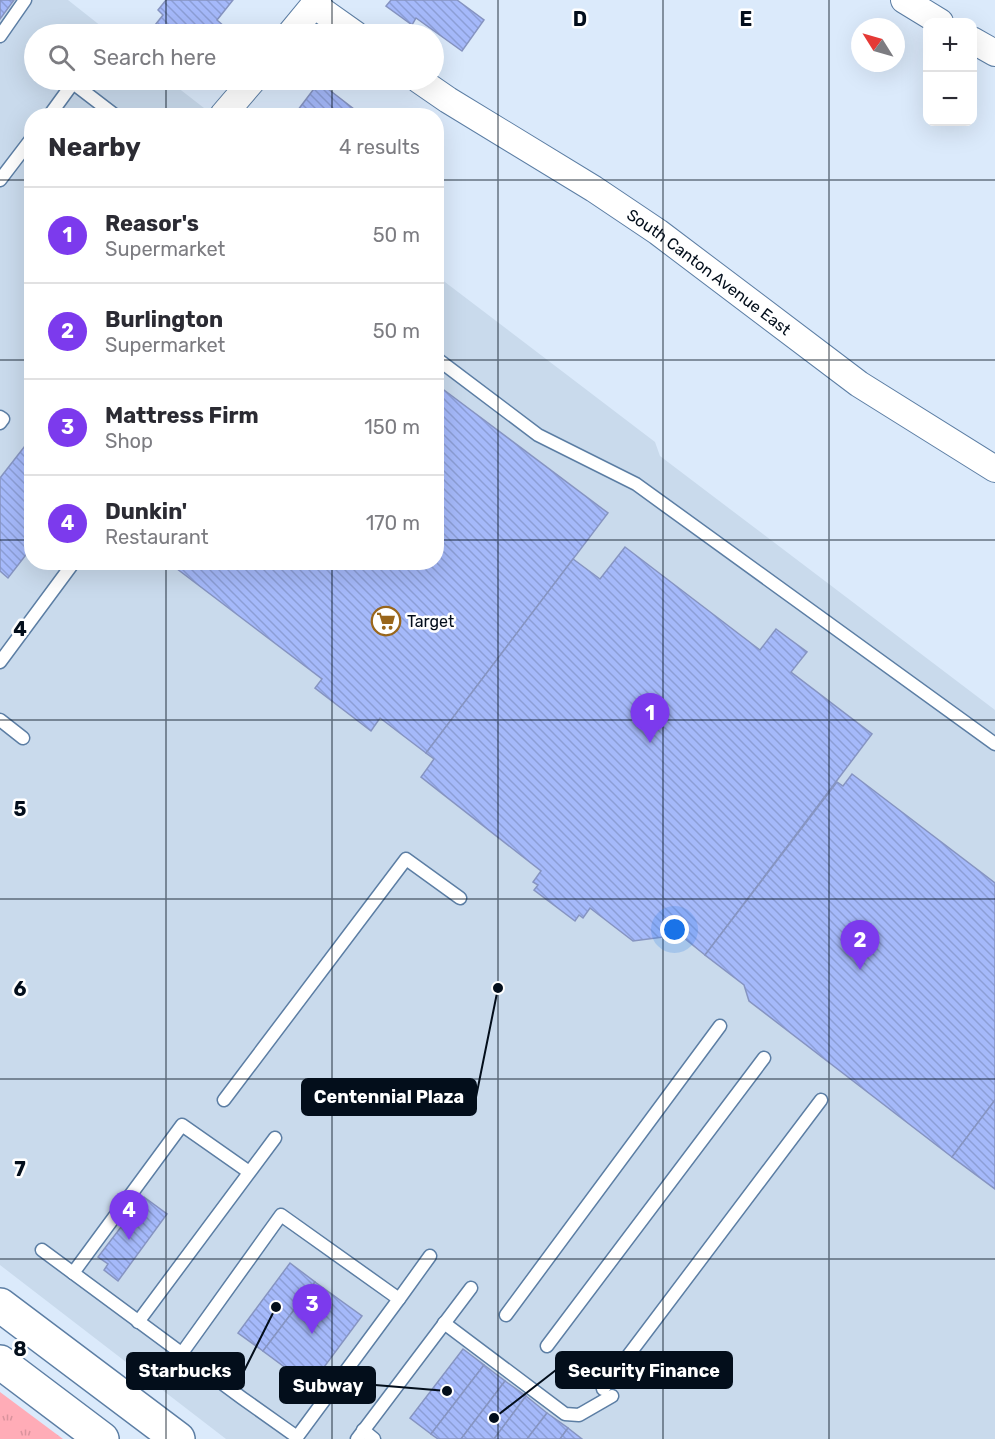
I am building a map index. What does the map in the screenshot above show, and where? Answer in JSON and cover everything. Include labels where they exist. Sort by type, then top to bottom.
[{"type":"main road","points":[[0,1305],[178,1439]]},
{"type":"main road","points":[[0,1362],[102,1439]]},
{"type":"street","points":[[904,0],[933,18]]},
{"type":"street","points":[[298,24],[316,3],[342,24]]},
{"type":"street","points":[[977,43],[995,53]]},
{"type":"street","points":[[230,108],[245,90]]},
{"type":"street","name":"South Canton Avenue East","points":[[434,90],[594,189],[658,232],[859,384],[995,470]]},
{"type":"lane","points":[[0,36],[25,0]]},
{"type":"lane","points":[[55,108],[68,90]]},
{"type":"lane","points":[[82,90],[106,108]]},
{"type":"lane","points":[[0,180],[24,148]]},
{"type":"lane","points":[[444,364],[538,435],[636,484],[995,744]]},
{"type":"lane","points":[[0,417],[3,419],[0,423]]},
{"type":"lane","points":[[0,662],[68,570]]},
{"type":"lane","points":[[0,720],[23,738]]},
{"type":"lane","points":[[224,1100],[406,859],[460,898]]},
{"type":"lane","points":[[506,1315],[720,1026]]},
{"type":"lane","points":[[547,1346],[764,1058]]},
{"type":"lane","points":[[444,1323],[565,1414],[579,1415],[607,1393],[821,1100]]},
{"type":"lane","points":[[73,1273],[182,1125],[249,1172]]},
{"type":"lane","points":[[138,1322],[275,1138]]},
{"type":"lane","points":[[182,1353],[281,1215],[399,1299]]},
{"type":"lane","points":[[42,1250],[299,1438],[430,1257]]},
{"type":"lane","points":[[374,1439],[360,1435],[471,1288]]},
{"type":"shaded area","points":[[0,0],[68,0],[98,24],[24,24],[24,90],[181,90],[204,108],[24,108],[24,570],[444,570],[444,281],[655,442],[660,456],[995,710],[995,1439],[226,1439],[0,1265]]},
{"type":"green space","points":[[0,1392],[63,1439],[0,1439]]},
{"type":"building","points":[[0,0],[14,0],[0,19]]},
{"type":"building","points":[[166,0],[233,0],[217,20],[222,24],[156,24],[163,15],[158,10]]},
{"type":"building","points":[[391,0],[457,0],[484,20],[462,51],[444,38],[444,24],[424,24],[416,18],[411,24],[386,6]]},
{"type":"building","points":[[313,90],[329,90],[353,108],[300,108]]},
{"type":"building","name":"Target","points":[[444,390],[608,513],[426,753],[380,718],[371,731],[315,688],[322,679],[179,570],[444,570]]},
{"type":"building","points":[[24,447],[24,557],[8,578],[0,571],[0,478]]},
{"type":"building","points":[[625,547],[760,650],[776,629],[807,652],[791,672],[872,734],[705,955],[679,934],[675,939],[671,936],[633,941],[590,908],[583,918],[579,915],[575,921],[534,890],[538,885],[533,882],[541,871],[421,777],[434,759],[426,753],[573,559],[600,579]]},
{"type":"building","points":[[852,774],[995,883],[995,1100],[952,1157],[749,1001],[744,985],[705,955],[837,782],[843,786]]},
{"type":"building","points":[[995,1100],[995,1189],[952,1157]]},
{"type":"building","points":[[144,1197],[167,1214],[118,1281],[104,1270],[108,1264],[98,1257]]},
{"type":"building","points":[[290,1263],[315,1282],[263,1351],[238,1333]]},
{"type":"building","points":[[315,1282],[362,1316],[310,1386],[263,1351]]},
{"type":"building","points":[[463,1349],[484,1365],[431,1434],[410,1418]]},
{"type":"building","points":[[484,1365],[505,1381],[461,1439],[438,1439],[431,1434]]},
{"type":"building","points":[[505,1381],[526,1396],[494,1439],[461,1439]]},
{"type":"building","points":[[526,1396],[547,1413],[527,1439],[494,1439]]},
{"type":"building","points":[[547,1413],[568,1428],[560,1439],[527,1439]]},
{"type":"building","points":[[568,1428],[582,1439],[560,1439]]},
{"type":"place","name":"Target","points":[[386,621]]},
{"type":"place","name":"Reasor's","points":[[650,743]]},
{"type":"place","name":"Burlington","points":[[860,970]]},
{"type":"place","name":"Centennial Plaza","points":[[498,988]]},
{"type":"place","name":"Dunkin'","points":[[129,1240]]},
{"type":"place","name":"Starbucks","points":[[276,1307]]},
{"type":"place","name":"Mattress Firm","points":[[312,1334]]},
{"type":"place","name":"Subway","points":[[447,1391]]},
{"type":"place","name":"Security Finance","points":[[494,1418]]}]
